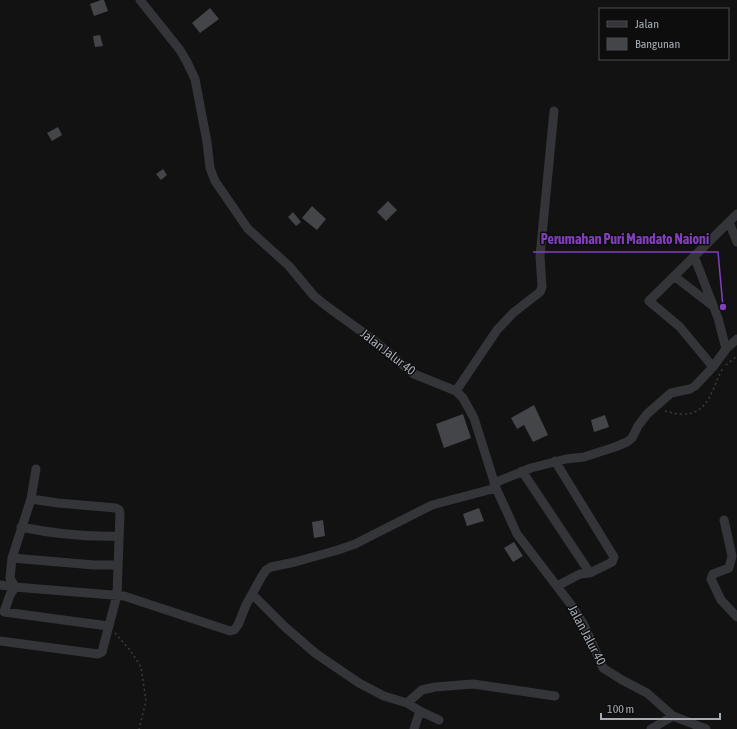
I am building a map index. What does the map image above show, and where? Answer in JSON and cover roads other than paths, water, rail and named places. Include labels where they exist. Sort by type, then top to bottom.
[{"type":"street","name":"Jalan Jalur 40","points":[[140,0],[180,50],[187,62],[195,79],[210,168],[215,181],[248,228],[289,266],[314,296],[325,305],[372,339],[414,374],[456,391],[467,404],[474,418],[495,485],[517,534],[572,606],[584,625],[603,668],[647,693],[673,716],[706,729]]},
{"type":"street","points":[[456,391],[497,330],[513,314],[540,292],[542,287],[540,256],[554,111]]},
{"type":"street","points":[[713,367],[680,327],[649,301],[737,214]]},
{"type":"street","points":[[729,222],[737,242]]},
{"type":"street","points":[[694,256],[718,318],[726,350]]},
{"type":"street","points":[[674,276],[713,306]]},
{"type":"street","points":[[0,585],[124,596],[230,631],[234,630],[266,570],[271,567],[295,562],[355,544],[432,505],[495,485],[522,471],[555,461],[584,457],[627,442],[632,438],[638,426],[647,414],[671,393],[696,386],[737,339]]},
{"type":"street","points":[[555,461],[614,557],[612,562],[590,573],[580,574],[557,586]]},
{"type":"street","points":[[15,587],[10,578],[12,558],[21,527],[32,498],[36,470]]},
{"type":"street","points":[[522,471],[590,573]]},
{"type":"street","points":[[0,641],[98,654],[102,652],[117,595],[119,510],[116,508],[58,503],[32,498]]},
{"type":"street","points":[[724,520],[732,556],[729,568],[712,574],[711,579],[722,600],[737,617]]},
{"type":"street","points":[[21,527],[76,535],[119,536]]},
{"type":"street","points":[[12,558],[94,566],[118,565]]},
{"type":"street","points":[[15,587],[10,595],[4,612],[108,626]]},
{"type":"street","points":[[252,594],[284,626],[315,653],[365,686],[384,696],[407,703],[439,720]]},
{"type":"street","points":[[407,703],[422,690],[435,686],[474,684],[555,696]]},
{"type":"street","points":[[414,729],[420,711]]},
{"type":"street","points":[[651,729],[673,716]]},
{"type":"place","name":"Perumahan Puri Mandato Naioni","points":[[723,307]]}]
